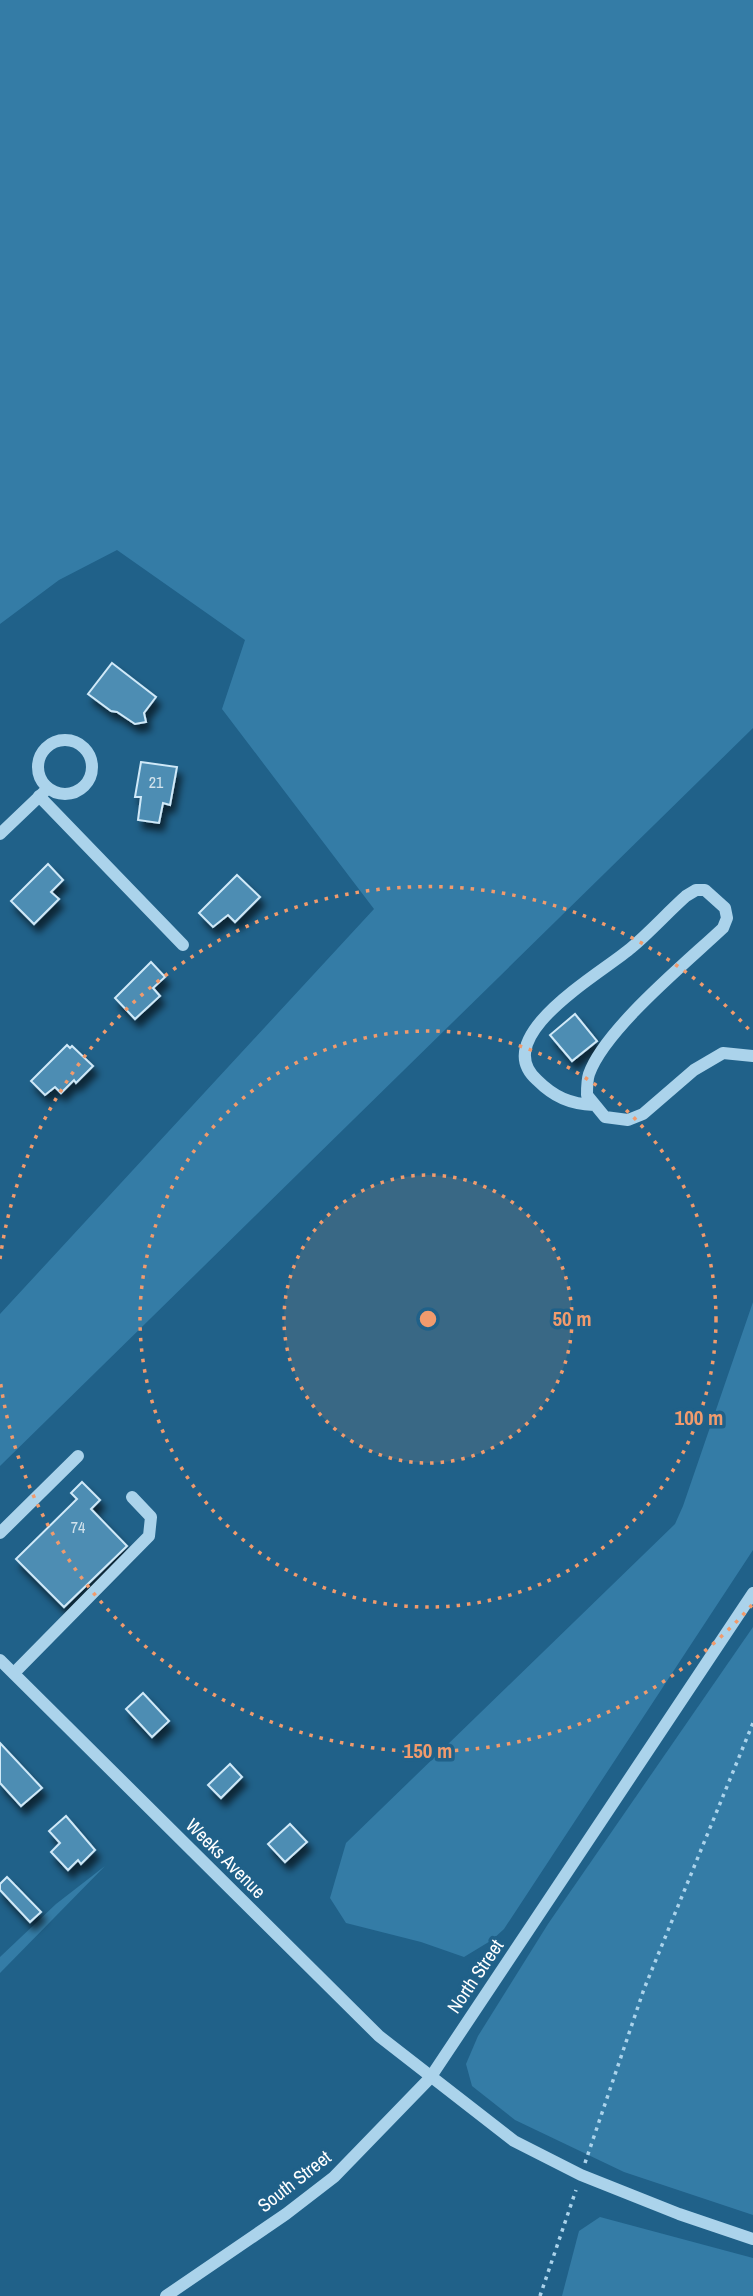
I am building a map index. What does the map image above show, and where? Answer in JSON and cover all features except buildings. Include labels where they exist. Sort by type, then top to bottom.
[{"type":"street","points":[[44,792],[64,795],[87,784],[91,776],[91,759],[80,745],[63,740],[46,748],[38,764],[44,792],[183,945]]},
{"type":"street","points":[[0,834],[44,792]]},
{"type":"street","points":[[594,1105],[576,1104],[552,1094],[527,1071],[523,1054],[532,1033],[556,1004],[630,949],[686,896],[696,890],[705,890],[725,908],[727,918],[723,928],[649,998],[606,1044],[588,1075],[587,1095],[605,1117],[628,1119],[643,1114],[694,1070],[723,1054],[753,1056]]},
{"type":"street","points":[[0,1533],[78,1456]]},
{"type":"street","points":[[14,1673],[149,1536],[151,1517],[132,1497]]},
{"type":"street","name":"North Street","points":[[430,2078],[753,1593]]},
{"type":"street","name":"Weeks Avenue","points":[[0,1660],[369,2026],[430,2078]]},
{"type":"street","points":[[430,2078],[514,2141],[581,2175],[679,2214],[753,2239]]},
{"type":"street","name":"South Street","points":[[166,2296],[286,2214],[334,2177],[430,2078]]},
{"type":"path","points":[[540,2296],[644,1989],[753,1723]]},
{"type":"shaded area","points":[[0,0],[753,0],[753,728],[0,1466],[0,1314],[374,909],[222,709],[245,640],[117,550],[59,580],[0,624]]},
{"type":"shaded area","points":[[753,1302],[753,1550],[504,1929],[492,1940],[464,1957],[421,1942],[346,1923],[330,1898],[346,1843],[675,1524]]},
{"type":"shaded area","points":[[753,1627],[753,2215],[624,2172],[515,2120],[472,2086],[466,2064],[478,2036],[548,1924]]},
{"type":"shaded area","points":[[105,1866],[0,1973],[0,1957],[56,1904]]},
{"type":"shaded area","points":[[600,2217],[753,2258],[753,2296],[562,2296],[579,2231]]}]
